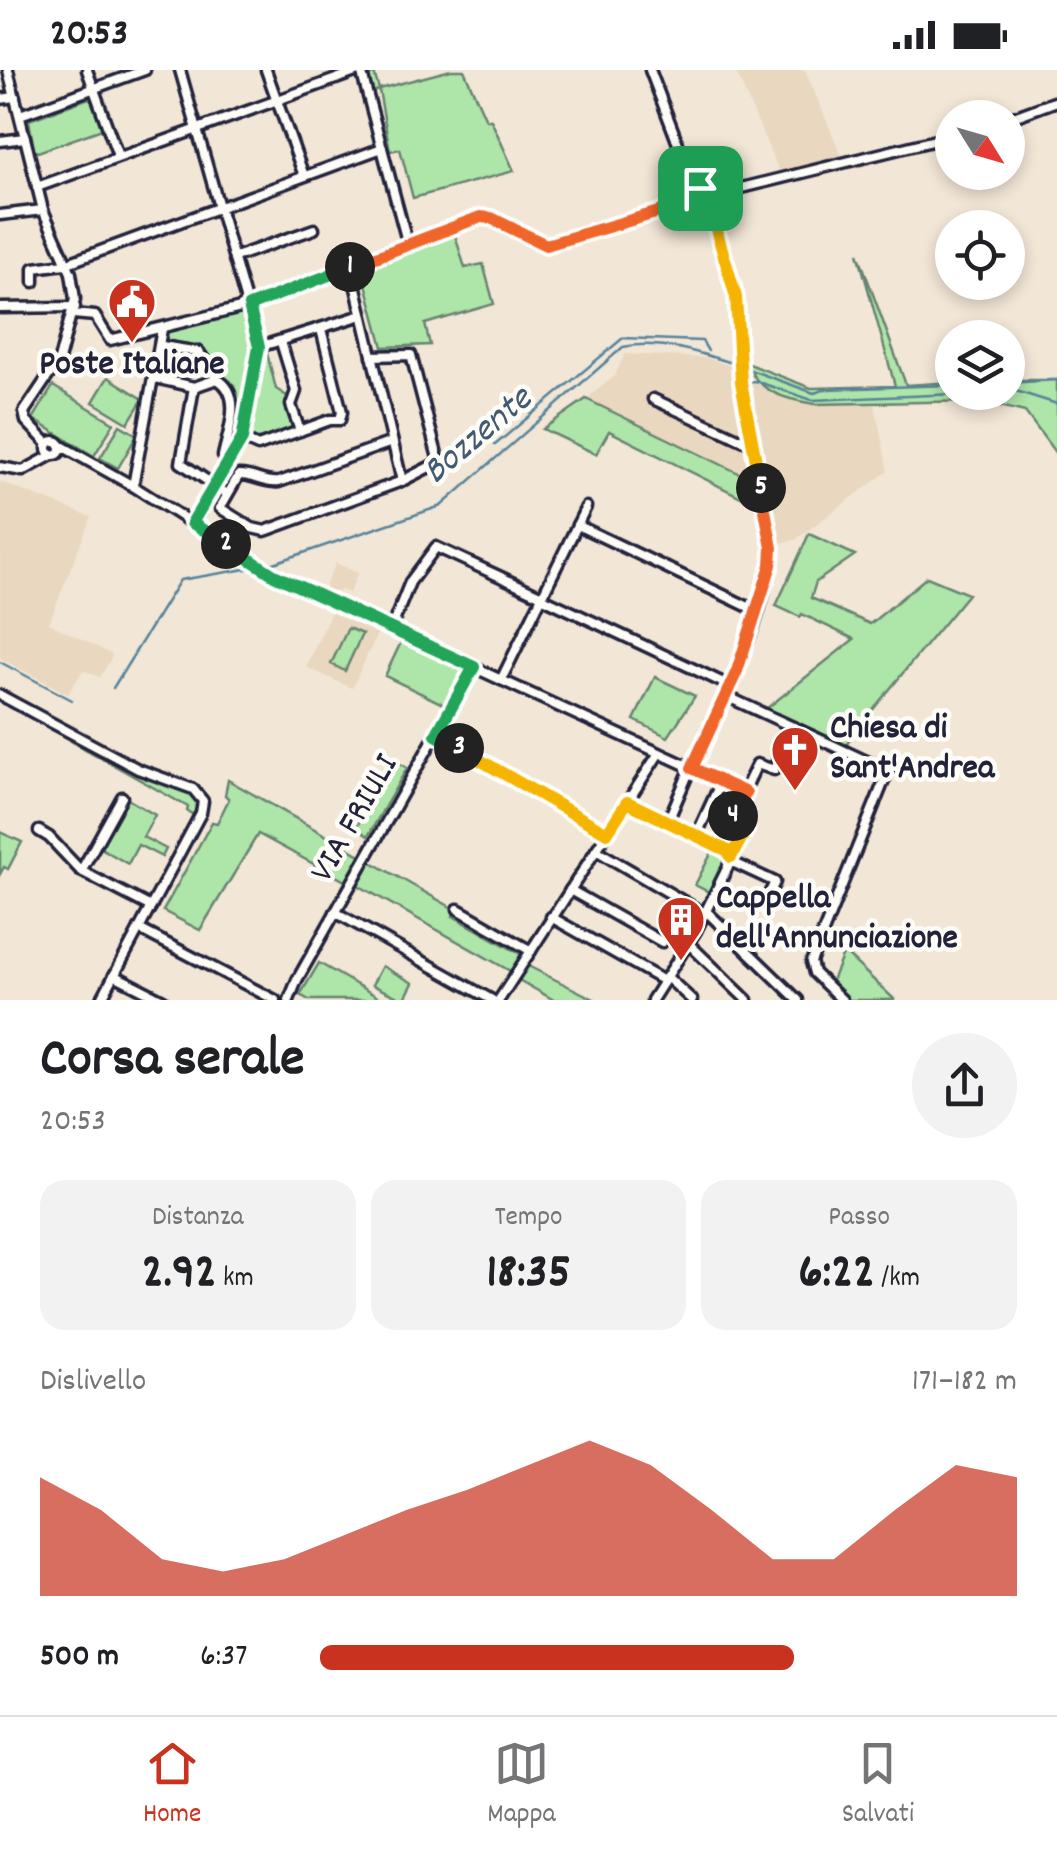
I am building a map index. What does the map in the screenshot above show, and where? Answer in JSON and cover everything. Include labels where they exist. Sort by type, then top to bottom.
[{"type":"street","points":[[8,70],[42,210],[73,280],[74,310],[59,360],[24,412],[26,422],[53,450],[75,454],[134,486],[261,567],[746,793]]},
{"type":"street","points":[[87,70],[118,156]]},
{"type":"street","points":[[20,115],[145,70]]},
{"type":"street","points":[[180,70],[259,347],[242,439],[192,523]]},
{"type":"street","points":[[266,70],[304,176]]},
{"type":"street","points":[[37,187],[361,70],[408,245]]},
{"type":"street","points":[[650,70],[696,192],[693,202]]},
{"type":"street","points":[[0,99],[15,97]]},
{"type":"street","points":[[1025,113],[1057,101]]},
{"type":"street","points":[[0,141],[25,138]]},
{"type":"street","points":[[717,194],[935,140]]},
{"type":"street","points":[[34,282],[34,268],[68,263],[382,148]]},
{"type":"street","points":[[696,192],[709,188],[717,194]]},
{"type":"street","points":[[711,212],[717,204],[717,194]]},
{"type":"street","points":[[0,308],[91,314],[108,340],[249,306],[486,216],[546,245],[693,202]]},
{"type":"street","points":[[693,202],[701,212],[711,212]]},
{"type":"street","points":[[0,215],[42,210]]},
{"type":"street","points":[[668,821],[728,691],[771,565],[772,548],[741,382],[736,297],[711,212]]},
{"type":"street","points":[[235,257],[314,229]]},
{"type":"street","points":[[350,267],[402,481]]},
{"type":"street","points":[[259,347],[362,315]]},
{"type":"street","points":[[134,486],[162,329]]},
{"type":"street","points":[[242,439],[258,446],[340,420],[342,412],[321,329]]},
{"type":"street","points":[[281,342],[296,391],[291,406],[300,431]]},
{"type":"street","points":[[162,346],[200,352],[217,379],[228,387],[234,401],[224,456],[230,464]]},
{"type":"street","points":[[372,356],[411,355],[440,459],[437,464],[402,481],[265,531],[223,511],[220,504],[242,474],[262,482],[279,482],[392,442]]},
{"type":"street","points":[[155,378],[194,387],[217,379]]},
{"type":"street","points":[[194,387],[181,463],[226,494]]},
{"type":"street","points":[[652,400],[754,446]]},
{"type":"street","points":[[0,467],[21,472],[53,450]]},
{"type":"street","points":[[501,680],[586,508]]},
{"type":"street","points":[[577,524],[757,611]]},
{"type":"street","points":[[390,628],[410,582],[436,547],[542,596],[794,727],[888,771],[810,962],[814,973],[842,1000]]},
{"type":"street","name":"VIA FRIULI","points":[[290,1000],[297,980],[474,667]]},
{"type":"street","points":[[0,695],[138,769],[193,789],[201,796],[201,813],[101,1000]]},
{"type":"street","points":[[652,1000],[706,913],[746,830],[730,822],[758,764],[774,770],[794,727]]},
{"type":"street","points":[[436,735],[607,833]]},
{"type":"street","points":[[335,912],[496,1000],[659,752]]},
{"type":"street","points":[[696,836],[721,782]]},
{"type":"street","points":[[82,871],[122,797]]},
{"type":"street","points":[[627,802],[728,851],[730,859],[775,882],[766,900]]},
{"type":"street","points":[[39,831],[50,837],[82,871],[151,907]]},
{"type":"street","points":[[596,850],[706,913],[798,1000]]},
{"type":"street","points":[[570,890],[662,942]]},
{"type":"street","points":[[458,909],[531,951]]},
{"type":"street","points":[[551,918],[666,979],[692,1000]]},
{"type":"street","points":[[139,929],[275,1000]]},
{"type":"street","points":[[688,943],[746,1000]]},
{"type":"street","points":[[114,975],[162,1000]]},
{"type":"shaded area","points":[[735,70],[805,70],[843,159],[781,176]]},
{"type":"shaded area","points":[[625,354],[707,358],[738,369],[759,483],[586,399],[614,377]]},
{"type":"shaded area","points":[[755,383],[795,401],[875,405],[888,471],[795,540],[776,544],[744,384]]},
{"type":"shaded area","points":[[0,482],[91,517],[49,623],[112,657],[100,677],[83,670],[68,694],[0,658]]},
{"type":"shaded area","points":[[336,563],[358,573],[349,593],[340,590],[334,598],[322,593]]},
{"type":"shaded area","points":[[333,608],[353,617],[352,621],[379,630],[352,688],[306,667]]},
{"type":"green space","points":[[464,70],[514,171],[413,198],[400,149],[390,151],[379,90],[371,92],[368,77],[374,73],[379,89]]},
{"type":"green space","points":[[89,98],[105,128],[38,152],[34,150],[29,120]]},
{"type":"green space","points":[[455,235],[465,268],[483,264],[494,304],[425,324],[430,345],[383,347],[361,265]]},
{"type":"green space","points":[[858,253],[906,385],[935,383],[935,402],[815,404],[792,400],[757,381],[744,362],[811,388],[895,386]]},
{"type":"green space","points":[[245,312],[253,346],[236,442],[230,456],[227,455],[237,399],[234,385],[219,374],[202,350],[165,343],[167,330]]},
{"type":"green space","points":[[267,353],[276,389],[290,398],[287,405],[294,426],[292,430],[255,440],[247,436],[259,367]]},
{"type":"green space","points":[[108,377],[143,399],[128,423],[93,402]]},
{"type":"green space","points":[[1025,380],[1057,380],[1057,455],[1025,412],[1017,410],[1025,410]]},
{"type":"green space","points":[[53,386],[114,423],[94,456],[33,419]]},
{"type":"green space","points":[[586,399],[755,481],[759,506],[609,431],[596,454],[543,429]]},
{"type":"green space","points":[[120,425],[137,435],[118,468],[100,458]]},
{"type":"green space","points":[[809,534],[855,555],[816,582],[811,598],[870,624],[927,577],[968,594],[846,746],[766,709],[854,639],[776,606]]},
{"type":"green space","points":[[348,628],[362,634],[345,671],[331,664]]},
{"type":"green space","points":[[402,640],[467,669],[447,706],[385,676]]},
{"type":"green space","points":[[655,677],[695,696],[668,737],[634,720]]},
{"type":"green space","points":[[73,738],[145,776],[197,796],[200,808],[195,816],[187,811],[188,807],[71,741]]},
{"type":"green space","points":[[394,760],[407,768],[368,836],[356,828]]},
{"type":"green space","points":[[228,780],[362,856],[347,882],[258,834],[200,930],[163,911],[229,799],[225,795]]},
{"type":"green space","points":[[124,797],[155,815],[143,837],[166,849],[162,857],[138,845],[128,864],[99,847]]},
{"type":"green space","points":[[0,832],[22,842],[8,869],[4,867],[0,874]]},
{"type":"green space","points":[[714,848],[726,857],[711,893],[695,885]]},
{"type":"green space","points":[[370,861],[456,910],[453,916],[522,955],[512,972],[356,884]]},
{"type":"green space","points":[[844,952],[894,1000],[848,1000],[831,983]]},
{"type":"green space","points":[[319,963],[383,1000],[309,1000],[300,995]]},
{"type":"green space","points":[[526,965],[596,1000],[554,1000],[517,979]]},
{"type":"green space","points":[[382,966],[413,983],[404,1000],[372,985]]},
{"type":"waterway","name":"Bozzente","points":[[495,445],[623,338],[702,341],[708,351]]},
{"type":"waterway","name":"Bozzente","points":[[268,565],[441,506],[623,347],[666,346],[735,364]]},
{"type":"waterway","name":"Bozzente","points":[[745,368],[814,393],[827,389],[935,386]]},
{"type":"waterway","name":"Bozzente","points":[[1025,382],[1057,380]]},
{"type":"waterway","points":[[747,382],[755,381],[812,400],[935,395]]},
{"type":"waterway","points":[[1025,394],[1057,404]]},
{"type":"waterway","name":"Bozzente","points":[[113,688],[180,580],[252,568]]},
{"type":"waterway","name":"Bozzente","points":[[0,662],[72,700]]},
{"type":"place","name":"Poste Italiane","points":[[132,344]]},
{"type":"place","name":"Chiesa di Sant'Andrea","points":[[795,792]]},
{"type":"place","name":"Cappella dell'Annunciazione","points":[[681,962]]},
{"type":"route","points":[[700,188],[714,190],[718,199],[711,212],[736,297],[741,382],[772,548],[771,565],[740,664],[692,768],[746,793],[730,822],[746,830],[731,857],[728,851],[627,802],[607,833],[436,735],[474,667],[274,575],[192,523],[242,439],[259,347],[249,306],[480,217],[491,218],[546,245],[693,202],[700,188]]}]
